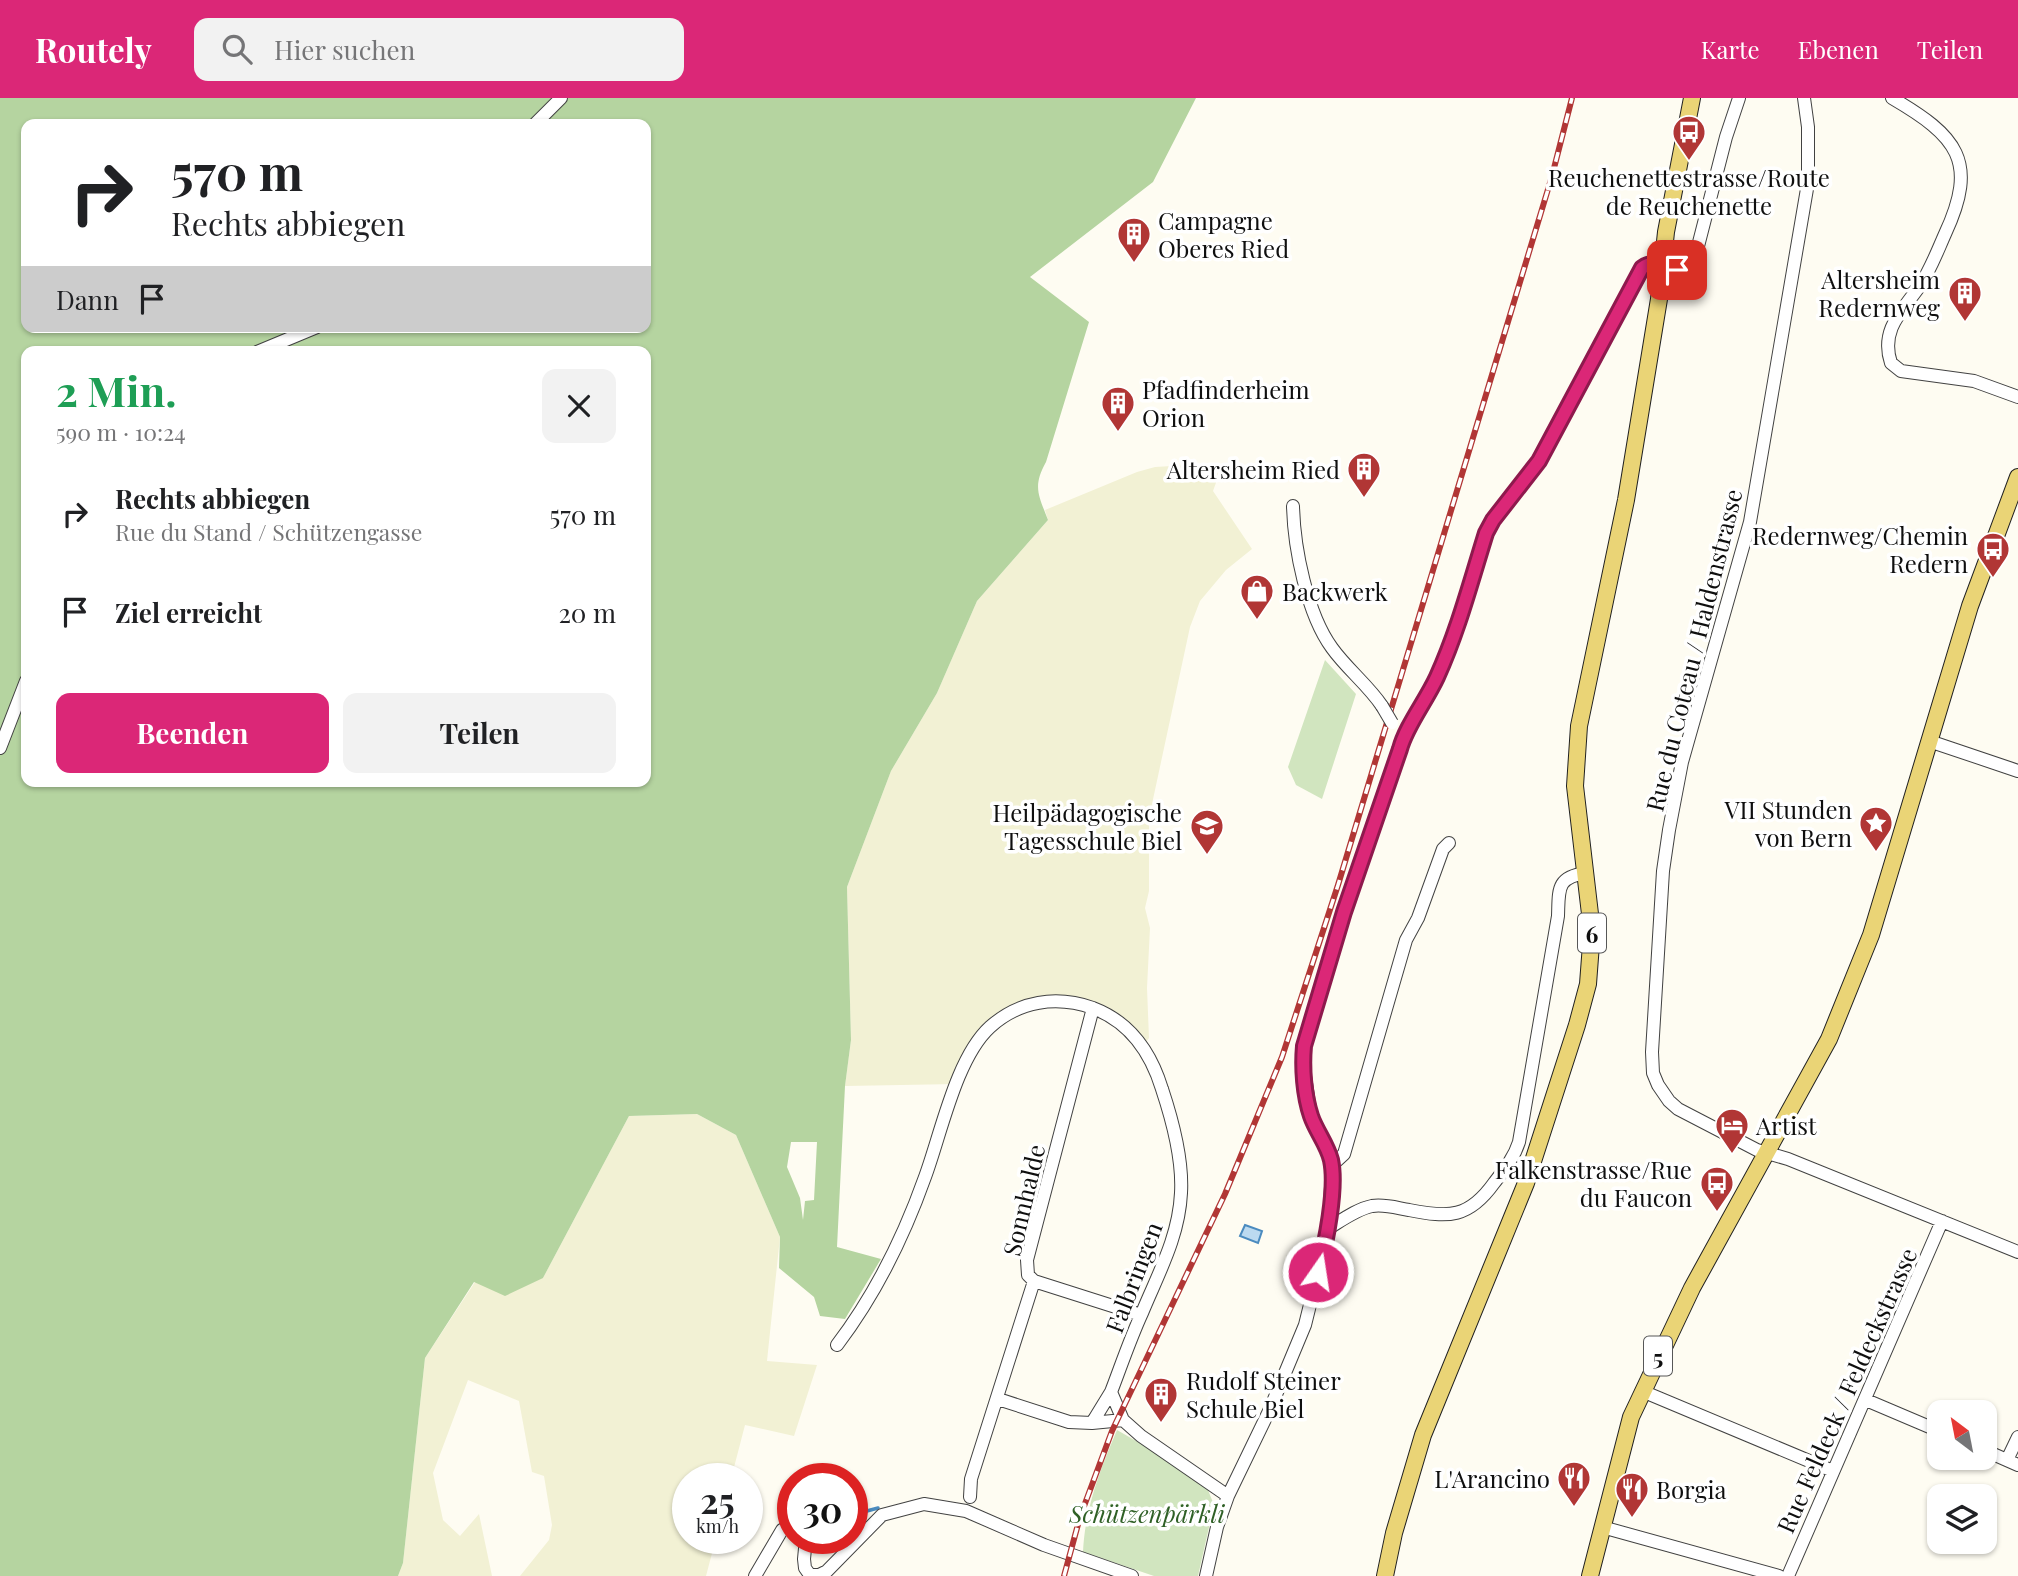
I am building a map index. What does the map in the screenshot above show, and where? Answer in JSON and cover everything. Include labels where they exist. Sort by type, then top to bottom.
[{"type":"main road","name":"6","points":[[1385,1576],[1394,1533],[1423,1435],[1513,1218],[1588,984],[1592,949],[1576,786],[1579,726],[1626,500],[1667,226],[1692,98]]},
{"type":"main road","name":"5","points":[[1590,1576],[1625,1433],[1642,1391],[1692,1288],[1829,1039],[1852,984],[1871,935],[1970,606],[2018,477]]},
{"type":"street","points":[[540,119],[561,98]]},
{"type":"street","points":[[1206,1576],[1217,1527],[1228,1496],[1285,1376],[1305,1325],[1329,1228],[1332,1165],[1329,1152],[1311,1116],[1303,1063],[1304,1046],[1344,912],[1400,749],[1402,736],[1418,714],[1438,674],[1486,533],[1539,461],[1642,268],[1650,264],[1663,264],[1682,269],[1695,258],[1726,137],[1739,98]]},
{"type":"street","name":"Rue du Coteau / Haldenstrasse","points":[[1804,98],[1808,127],[1808,183],[1750,522],[1682,762],[1669,830],[1663,871],[1651,1052],[1653,1073],[1669,1101],[1691,1117],[1757,1150],[2018,1252]]},
{"type":"street","points":[[1892,98],[1921,115],[1950,142],[1957,154],[1961,183],[1958,207],[1924,278],[1893,322],[1888,345],[1891,363],[1901,371],[1974,382],[2018,397]]},
{"type":"street","points":[[271,346],[303,333]]},
{"type":"street","points":[[1293,506],[1295,542],[1321,629],[1341,660],[1381,705],[1402,736]]},
{"type":"street","points":[[0,748],[21,694]]},
{"type":"street","points":[[1929,741],[2018,771]]},
{"type":"street","points":[[1332,1165],[1344,1154],[1406,940],[1418,918],[1443,849],[1449,843]]},
{"type":"street","points":[[1329,1228],[1371,1206],[1386,1205],[1441,1215],[1464,1212],[1476,1205],[1502,1173],[1516,1152],[1519,1142],[1558,916],[1559,890],[1569,877],[1586,873]]},
{"type":"street","name":"Falbringen","points":[[837,1345],[873,1289],[903,1230],[925,1178],[966,1062],[976,1043],[1000,1019],[1027,1005],[1063,1001],[1093,1008],[1114,1018],[1143,1046],[1161,1086],[1180,1158],[1181,1192],[1171,1247],[1140,1315],[1111,1392]]},
{"type":"street","name":"Sonnhalde","points":[[970,1497],[971,1479],[1034,1281],[1028,1275],[1027,1260],[1093,1008]]},
{"type":"street","name":"Rue Feldeck / Feldeckstrasse","points":[[1788,1576],[1942,1221]]},
{"type":"street","points":[[1034,1281],[1140,1315]]},
{"type":"street","points":[[1642,1391],[1833,1471]]},
{"type":"street","points":[[1111,1392],[1123,1420],[1141,1436],[1228,1496]]},
{"type":"street","points":[[1092,1423],[1111,1392]]},
{"type":"street","points":[[998,1399],[1069,1422],[1123,1420]]},
{"type":"street","points":[[1866,1400],[1927,1426]]},
{"type":"street","points":[[2013,1462],[2018,1437]]},
{"type":"street","points":[[868,1529],[882,1515],[924,1504],[966,1511],[1044,1545],[1132,1576]]},
{"type":"street","points":[[1602,1527],[1779,1576]]},
{"type":"street","points":[[755,1576],[777,1539]]},
{"type":"street","points":[[805,1554],[805,1567],[810,1576],[819,1575],[843,1554]]},
{"type":"green space","points":[[0,98],[1196,98],[1153,182],[1030,277],[1089,322],[1039,478],[1038,491],[1048,520],[977,601],[937,693],[891,771],[847,887],[851,1040],[845,1086],[837,1247],[881,1259],[845,1319],[820,1316],[814,1297],[779,1268],[780,1237],[736,1135],[697,1114],[629,1116],[543,1278],[505,1296],[474,1282],[425,1358],[403,1563],[398,1576],[0,1576]],"holes":[[[791,1142],[817,1142],[814,1200],[805,1201],[803,1220],[800,1198],[787,1167]]]},
{"type":"green space","points":[[1222,466],[1213,491],[1252,549],[1226,570],[1200,601],[1190,627],[1149,818],[1149,891],[1145,908],[1150,928],[1147,988],[1149,1038],[1143,1046],[1114,1018],[1045,1001],[988,1029],[957,1084],[845,1086],[851,1040],[847,887],[891,771],[937,693],[977,601],[1048,520],[1045,510],[1137,472],[1155,467]]},
{"type":"green space","points":[[1325,660],[1356,694],[1322,799],[1296,785],[1288,767]]},
{"type":"green space","points":[[697,1114],[736,1135],[780,1237],[767,1361],[817,1365],[794,1436],[745,1425],[735,1463],[672,1463],[672,1554],[712,1554],[706,1576],[520,1576],[549,1540],[552,1525],[544,1476],[532,1472],[519,1401],[468,1380],[433,1473],[443,1520],[460,1536],[479,1514],[492,1576],[398,1576],[403,1563],[425,1358],[475,1282],[543,1278],[629,1116]]},
{"type":"green space","name":"Schützenpärkli","points":[[1117,1430],[1204,1480],[1214,1505],[1198,1576],[1154,1576],[1083,1552],[1090,1505]]},
{"type":"water","points":[[1245,1225],[1262,1231],[1258,1243],[1240,1236]]},
{"type":"waterway","points":[[868,1511],[878,1508]]},
{"type":"railway","points":[[1064,1576],[1080,1517],[1112,1431],[1225,1194],[1282,1057],[1338,885],[1552,176],[1572,98]]},
{"type":"place","name":"Reuchenettestrasse/Route de Reuchenette","points":[[1689,162]]},
{"type":"place","name":"Campagne Oberes Ried","points":[[1134,264]]},
{"type":"place","name":"Altersheim Redernweg","points":[[1965,323]]},
{"type":"place","name":"Pfadfinderheim Orion","points":[[1118,433]]},
{"type":"place","name":"Altersheim Ried","points":[[1364,499]]},
{"type":"place","name":"Redernweg/Chemin Redern","points":[[1993,579]]},
{"type":"place","name":"Backwerk","points":[[1257,621]]},
{"type":"place","name":"VII Stunden von Bern","points":[[1876,853]]},
{"type":"place","name":"Heilpädagogische Tagesschule Biel","points":[[1207,856]]},
{"type":"place","name":"Artist","points":[[1732,1155]]},
{"type":"place","name":"Falkenstrasse/Rue du Faucon","points":[[1717,1213]]},
{"type":"place","name":"Rudolf Steiner Schule Biel","points":[[1161,1424]]},
{"type":"place","name":"L'Arancino","points":[[1574,1508]]},
{"type":"place","name":"Borgia","points":[[1632,1519]]},
{"type":"route","points":[[1318,1272],[1329,1228],[1332,1165],[1329,1152],[1311,1116],[1303,1063],[1304,1046],[1344,912],[1400,749],[1402,736],[1418,714],[1438,674],[1486,533],[1493,520],[1539,461],[1642,268],[1650,264],[1663,264],[1677,270]]}]
